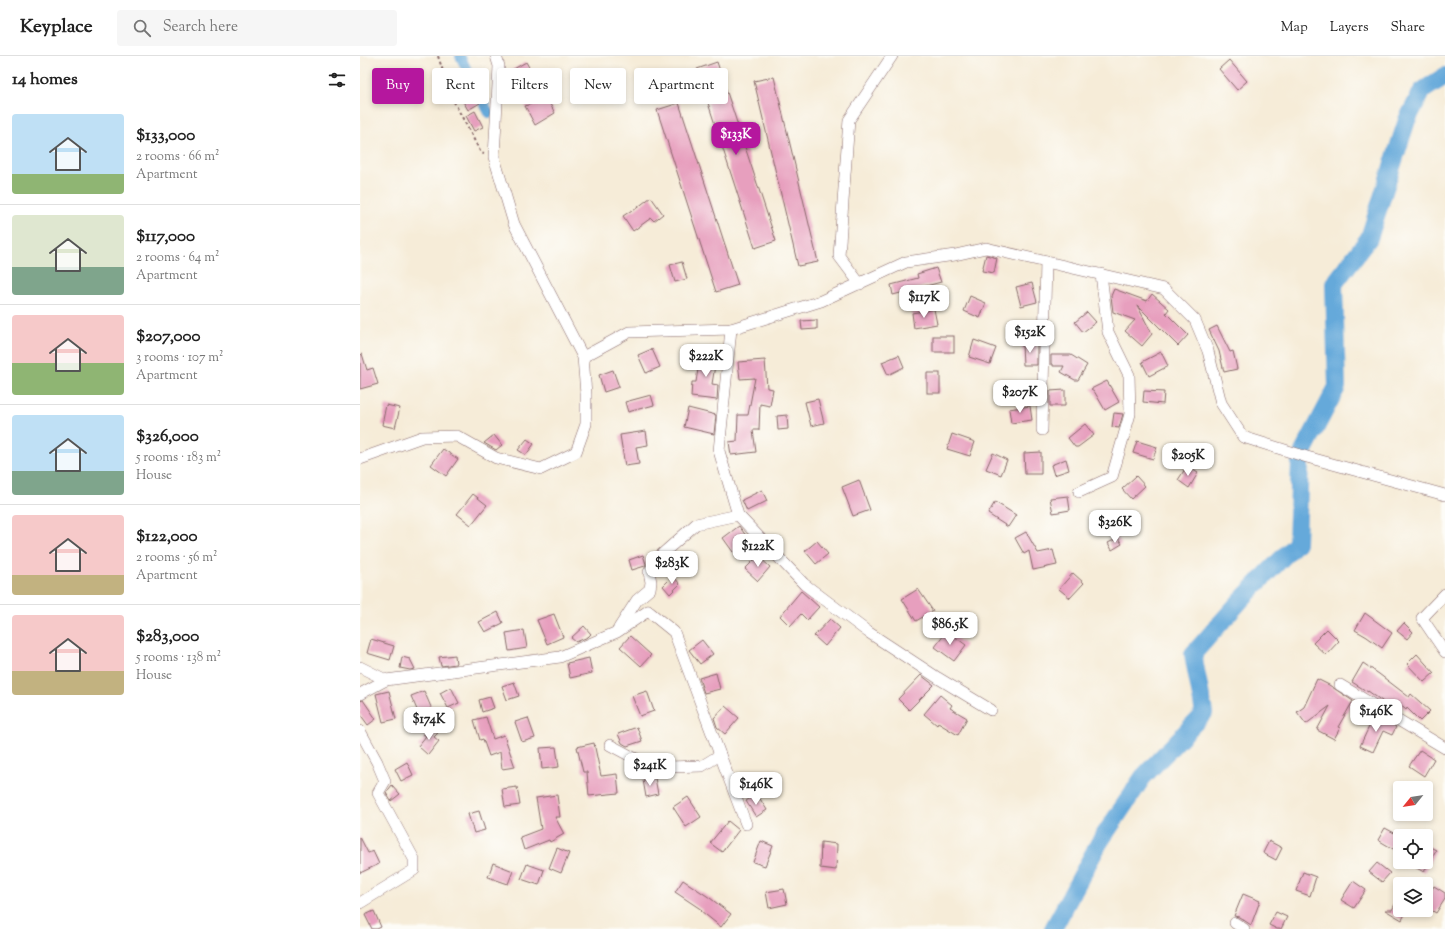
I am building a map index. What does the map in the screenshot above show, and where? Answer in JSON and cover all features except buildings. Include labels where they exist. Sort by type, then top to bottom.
[{"type":"street","points":[[360,459],[422,437],[457,436],[496,458],[541,469],[576,452],[586,424],[586,394],[583,356],[514,224],[494,158],[499,66],[496,56]]},
{"type":"street","points":[[860,284],[839,256],[849,120],[892,56]]},
{"type":"street","points":[[583,356],[629,332],[731,329],[821,301],[906,262],[955,255],[986,248],[1164,289],[1195,320],[1208,350],[1221,403],[1243,437],[1307,457],[1445,495]]},
{"type":"street","points":[[1042,430],[1046,262]]},
{"type":"street","points":[[1079,492],[1112,477],[1130,414],[1129,375],[1108,332],[1101,274]]},
{"type":"street","points":[[731,329],[720,451],[738,515],[804,584],[868,632],[938,678],[991,710]]},
{"type":"street","points":[[617,632],[637,600],[650,590],[651,582],[649,572],[660,555],[696,524],[738,515]]},
{"type":"street","points":[[1445,594],[1422,618],[1445,652]]},
{"type":"street","points":[[360,694],[386,680],[560,657],[617,632],[648,611],[674,632],[746,824]]},
{"type":"street","points":[[360,667],[386,680]]},
{"type":"street","points":[[1340,685],[1445,748]]},
{"type":"street","points":[[360,731],[377,762],[384,782],[378,794],[414,859],[414,870],[360,904]]},
{"type":"street","points":[[610,745],[638,760],[668,767],[702,766],[720,755]]},
{"type":"path","points":[[438,56],[451,96],[481,153],[494,158]]},
{"type":"waterway","points":[[460,56],[489,113]]},
{"type":"waterway","points":[[1303,452],[1337,387],[1334,284],[1369,238],[1407,120],[1422,91],[1445,76]]},
{"type":"waterway","points":[[1053,929],[1099,843],[1143,777],[1204,713],[1193,654],[1241,600],[1297,543],[1300,461]]}]
